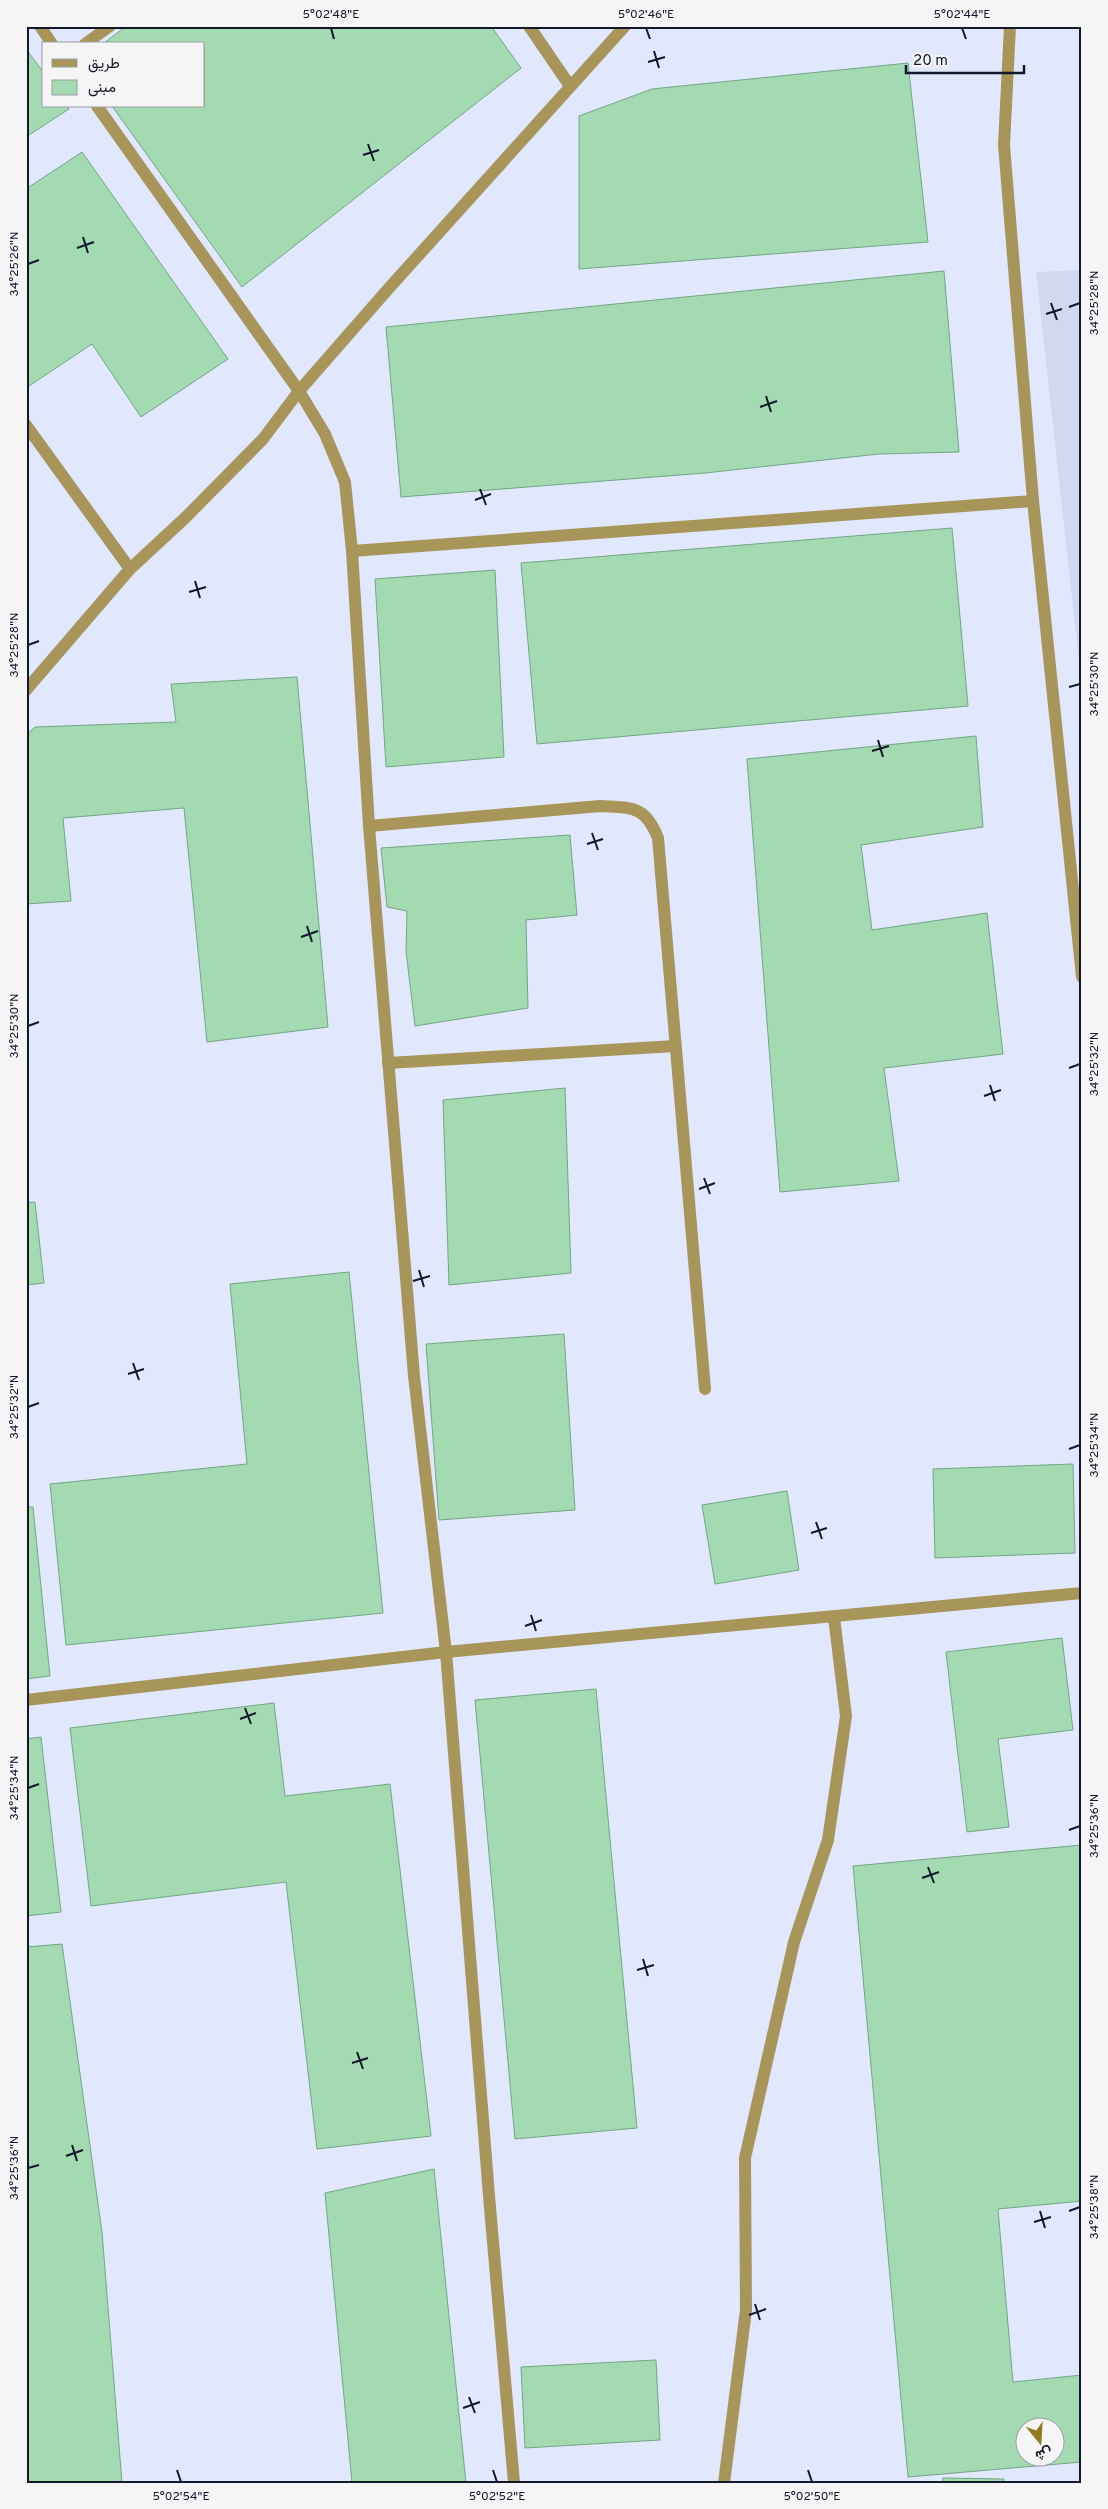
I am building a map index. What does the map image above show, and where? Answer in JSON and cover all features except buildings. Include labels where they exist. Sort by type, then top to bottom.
[{"type":"street","points":[[40,26],[51,42]]},
{"type":"street","points":[[88,42],[110,26]]},
{"type":"street","points":[[529,26],[570,86]]},
{"type":"street","points":[[26,690],[130,569],[186,517],[262,439],[299,391],[625,26]]},
{"type":"street","points":[[1010,26],[1004,145],[1034,501],[1082,977]]},
{"type":"street","points":[[98,108],[299,391],[325,434],[345,482],[352,551],[369,826],[414,1376],[446,1652],[488,2186],[514,2483]]},
{"type":"street","points":[[26,425],[130,569]]},
{"type":"street","points":[[352,551],[1034,501]]},
{"type":"street","points":[[369,826],[600,806],[636,808],[651,820],[658,838],[705,1389]]},
{"type":"street","points":[[388,1063],[675,1046]]},
{"type":"street","points":[[26,1700],[446,1652],[1082,1593]]},
{"type":"street","points":[[724,2483],[746,2310],[745,2158],[794,1942],[828,1840],[846,1716],[834,1616]]},
{"type":"shaded area","points":[[1082,270],[1082,689],[1036,272]]}]
